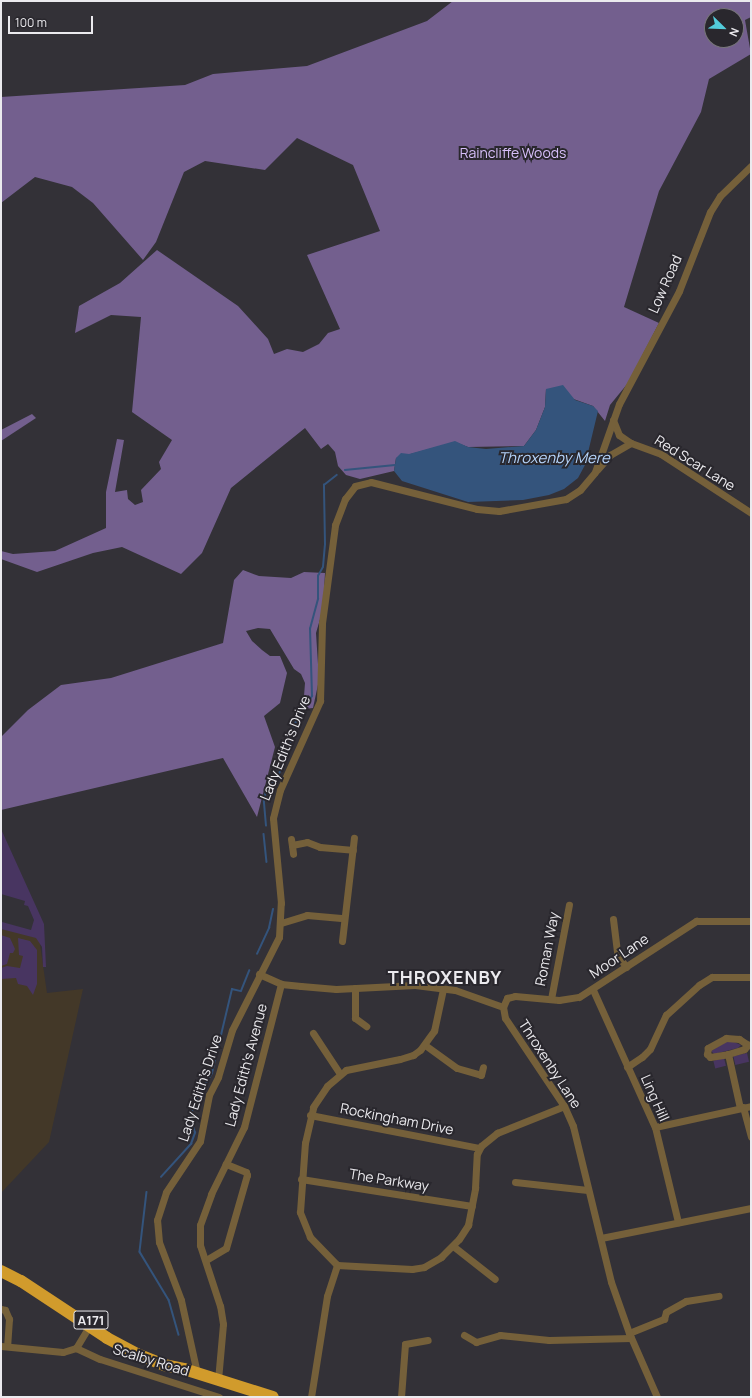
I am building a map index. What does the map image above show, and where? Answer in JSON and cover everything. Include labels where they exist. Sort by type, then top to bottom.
[{"type":"highway","name":"Scalby Road","points":[[1,1264],[24,1274],[90,1324]]},
{"type":"highway","name":"Scalby Road","points":[[1,1271],[21,1281],[137,1354],[164,1365],[189,1370],[273,1397]]},
{"type":"street","name":"Low Road","points":[[613,420],[679,291],[710,212],[720,196],[751,166]]},
{"type":"street","name":"Red Scar Lane","points":[[613,420],[619,435],[631,443],[661,454],[751,513]]},
{"type":"street","name":"Lady Edith's Drive","points":[[189,1370],[193,1351],[181,1300],[159,1242],[157,1220],[166,1192],[200,1141],[209,1095],[218,1077],[232,1030],[279,937],[281,923],[273,818],[280,790],[320,701],[322,623],[335,525],[345,499],[355,486],[371,482],[477,509],[512,510],[566,499],[585,485],[595,472],[613,420]]},
{"type":"street","points":[[595,472],[610,455],[631,443]]},
{"type":"street","points":[[342,941],[354,838]]},
{"type":"street","points":[[293,854],[291,842],[307,842],[320,847],[352,850]]},
{"type":"street","name":"Roman Way","points":[[552,999],[569,904]]},
{"type":"street","points":[[281,923],[307,915],[344,918]]},
{"type":"street","points":[[614,918],[617,954],[626,967]]},
{"type":"street","name":"Moor Lane","points":[[503,1007],[508,998],[515,996],[569,999],[593,990],[696,921],[751,921]]},
{"type":"street","points":[[259,974],[281,984],[355,988],[415,985],[466,993],[503,1007]]},
{"type":"street","points":[[627,1067],[642,1057],[650,1049],[666,1015],[699,985],[712,977],[751,977]]},
{"type":"street","name":"Lady Edith's Avenue","points":[[218,1380],[223,1324],[206,1260],[200,1244],[200,1225],[211,1194],[244,1127],[281,984]]},
{"type":"street","points":[[355,988],[355,1018],[366,1026]]},
{"type":"street","points":[[444,989],[436,1025],[425,1045],[413,1055],[353,1067],[340,1074],[319,1096],[310,1115],[299,1201],[302,1222],[310,1237],[337,1265],[414,1269],[434,1262],[453,1246],[466,1229],[472,1206],[479,1148],[492,1135],[564,1106]]},
{"type":"street","name":"Ling Hill","points":[[593,990],[655,1127],[678,1222]]},
{"type":"street","name":"Throxenby Lane","points":[[503,1007],[505,1018],[564,1106],[573,1126],[611,1282],[630,1336],[657,1397]]},
{"type":"street","points":[[313,1033],[340,1074]]},
{"type":"street","points":[[726,1038],[739,1039],[748,1045],[744,1049],[728,1054],[710,1057],[707,1054],[708,1048],[714,1043],[726,1038]]},
{"type":"street","points":[[425,1045],[449,1064],[481,1075],[483,1067]]},
{"type":"street","points":[[728,1054],[741,1108],[751,1137]]},
{"type":"street","points":[[655,1127],[751,1106]]},
{"type":"street","name":"Rockingham Drive","points":[[310,1115],[479,1148]]},
{"type":"street","points":[[206,1260],[226,1248],[248,1176],[246,1172],[226,1164]]},
{"type":"street","name":"The Parkway","points":[[301,1179],[472,1206]]},
{"type":"street","points":[[514,1182],[588,1190]]},
{"type":"street","points":[[601,1238],[751,1208]]},
{"type":"street","points":[[453,1246],[495,1279]]},
{"type":"street","points":[[311,1397],[327,1296],[337,1265]]},
{"type":"street","points":[[464,1335],[476,1342],[500,1335],[549,1340],[630,1336],[664,1319],[666,1312],[686,1301],[719,1296]]},
{"type":"street","points":[[1,1309],[4,1310],[9,1319],[4,1346],[63,1352],[76,1348],[90,1324]]},
{"type":"street","points":[[400,1397],[405,1344],[428,1340]]},
{"type":"street","name":"Scalby Road","points":[[76,1348],[100,1359],[219,1397]]},
{"type":"street","points":[[189,1370],[193,1351]]},
{"type":"shaded area","points":[[1,829],[44,924],[46,967],[43,967],[42,947],[36,938],[1,929],[1,918],[2,922],[31,930],[34,920],[28,906],[24,905],[25,901],[1,894]]},
{"type":"shaded area","points":[[1,929],[44,938],[40,944],[47,993],[83,989],[49,1142],[1,1193]]},
{"type":"shaded area","points":[[1,935],[10,938],[15,949],[13,953],[10,953],[7,964],[1,966]]},
{"type":"shaded area","points":[[18,938],[30,941],[37,950],[37,984],[33,995],[27,986],[18,984],[16,978],[1,979],[1,968],[7,966],[20,968],[23,956],[19,955]]},
{"type":"shaded area","points":[[729,1040],[741,1045],[738,1048],[714,1054],[711,1051]]},
{"type":"shaded area","points":[[747,1053],[749,1062],[735,1065],[733,1056]]},
{"type":"shaded area","points":[[724,1058],[726,1066],[715,1068],[713,1061]]},
{"type":"green space","name":"Raincliffe Woods","points":[[453,1],[751,1],[751,17],[745,20],[751,54],[709,79],[701,112],[659,191],[624,307],[659,323],[628,383],[610,405],[605,421],[593,406],[546,389],[545,407],[536,430],[524,446],[468,447],[455,442],[396,458],[394,471],[360,479],[346,475],[338,466],[335,452],[328,444],[321,449],[305,428],[231,488],[202,553],[181,574],[122,547],[93,553],[37,572],[1,559],[1,551],[13,554],[55,551],[106,528],[106,492],[117,439],[124,440],[115,492],[127,490],[128,499],[135,505],[143,502],[141,490],[161,469],[159,462],[172,440],[132,412],[141,317],[111,315],[75,333],[79,306],[120,283],[157,250],[238,306],[268,339],[274,354],[287,349],[303,352],[319,344],[328,333],[340,329],[307,255],[380,231],[353,165],[297,138],[265,170],[205,161],[184,172],[156,242],[143,260],[93,203],[72,187],[35,177],[1,203],[1,97],[185,85],[213,74],[307,66],[427,21]]},
{"type":"green space","points":[[32,414],[36,418],[1,441],[1,430]]},
{"type":"green space","points":[[243,570],[259,576],[291,578],[304,572],[325,573],[323,609],[316,633],[319,680],[313,708],[303,709],[305,683],[301,674],[294,669],[270,629],[258,628],[246,631],[252,641],[270,656],[280,656],[287,673],[280,703],[264,716],[275,747],[257,817],[223,758],[1,810],[1,737],[28,710],[61,685],[111,678],[223,643],[234,580]]},
{"type":"water","name":"Throxenby Mere","points":[[563,385],[575,400],[593,406],[598,411],[585,465],[578,478],[564,489],[549,495],[523,500],[468,502],[402,481],[394,471],[396,458],[401,453],[409,454],[455,441],[468,447],[486,449],[524,446],[536,430],[545,407],[546,389]]},
{"type":"waterway","points":[[345,470],[395,465]]},
{"type":"waterway","points":[[266,826],[264,801],[266,791],[278,776],[289,751],[294,725],[312,696],[310,629],[318,599],[318,576],[323,567],[325,545],[324,485],[337,475]]},
{"type":"waterway","points":[[264,834],[267,862]]},
{"type":"waterway","points":[[257,954],[269,928],[273,909]]},
{"type":"waterway","points":[[161,1177],[191,1144],[195,1133],[191,1121],[193,1105],[212,1073],[232,989],[241,991],[249,971]]},
{"type":"waterway","points":[[147,1192],[140,1252],[169,1300],[179,1335]]},
{"type":"district","name":"THROXENBY","points":[[445,977]]}]
